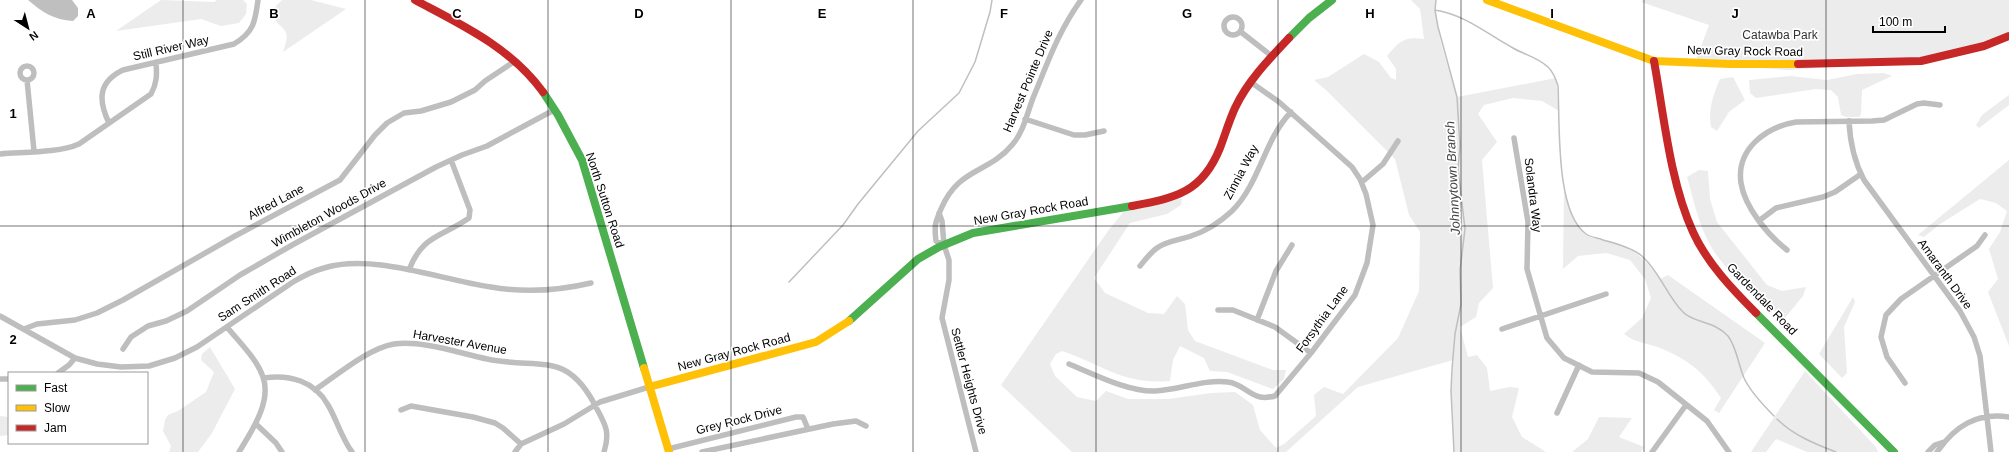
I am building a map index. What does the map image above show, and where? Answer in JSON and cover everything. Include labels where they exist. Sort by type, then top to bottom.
[{"type":"street","name":"Still River Way","points":[[109,123],[102,109],[101,101],[107,82],[115,74],[123,70],[234,44],[244,38],[251,31],[255,20],[258,0]]},
{"type":"street","name":"North Sutton Road","points":[[415,0],[471,30],[502,50],[515,61],[537,85],[563,122],[582,160],[669,451]]},
{"type":"street","name":"Harvest Pointe Drive","points":[[939,213],[954,186],[968,175],[1000,158],[1012,146],[1018,137],[1059,34],[1081,0]]},
{"type":"street","name":"New Gray Rock Road","points":[[650,387],[816,342],[850,320],[897,276],[918,259],[944,245],[973,233],[1160,201],[1186,191],[1201,180],[1212,167],[1231,114],[1242,95],[1273,57],[1309,18],[1332,0]]},
{"type":"street","name":"New Gray Rock Road","points":[[1488,0],[1654,61],[1738,64],[1890,63],[1921,61],[1984,46],[2009,36]]},
{"type":"street","points":[[1240,32],[1273,57]]},
{"type":"street","name":"Alfred Lane","points":[[24,329],[37,324],[75,320],[97,313],[123,300],[235,236],[340,180],[375,135],[387,123],[404,113],[452,102],[475,90],[485,81],[515,61]]},
{"type":"street","name":"Gardendale Road","points":[[1654,61],[1677,186],[1693,233],[1712,263],[1732,289],[1894,452]]},
{"type":"street","points":[[0,154],[72,147],[151,94],[156,86],[156,62]]},
{"type":"street","points":[[27,80],[34,151]]},
{"type":"street","name":"Forsythia Lane","points":[[1068,364],[1131,388],[1144,390],[1156,391],[1218,381],[1239,384],[1259,397],[1276,396],[1283,389],[1355,295],[1367,263],[1373,225],[1362,182],[1344,158],[1280,102],[1252,83]]},
{"type":"street","points":[[1787,250],[1776,241],[1748,203],[1741,183],[1742,163],[1755,141],[1764,133],[1785,123],[1884,120],[1917,104],[1924,103],[1940,105]]},
{"type":"street","name":"Wimbleton Woods Drive","points":[[123,349],[131,337],[148,326],[166,321],[187,311],[240,275],[451,160],[487,146],[554,110]]},
{"type":"street","name":"Zinnia Way","points":[[1140,266],[1150,253],[1158,247],[1203,232],[1222,220],[1234,209],[1248,188],[1280,123],[1291,112]]},
{"type":"street","points":[[1025,119],[1074,135],[1085,135],[1104,131]]},
{"type":"street","name":"Amaranth Drive","points":[[1849,122],[1853,153],[1861,174],[1960,311],[1974,337],[1980,356],[1991,452]]},
{"type":"street","name":"Solandra Way","points":[[1514,138],[1528,222],[1527,269],[1547,338],[1564,358],[1592,372],[1639,374],[1658,382],[1707,421],[1729,452]]},
{"type":"street","points":[[1362,182],[1383,164],[1398,141]]},
{"type":"street","points":[[409,270],[414,255],[422,246],[469,218],[470,210],[451,160]]},
{"type":"street","points":[[1760,220],[1776,208],[1823,197],[1835,192],[1861,174]]},
{"type":"street","name":"Settler Heights Drive","points":[[939,213],[942,221],[944,245],[949,260],[949,280],[942,318],[976,452]]},
{"type":"street","points":[[1905,383],[1887,357],[1881,337],[1886,315],[1902,299],[1977,246],[1984,235]]},
{"type":"street","points":[[1257,320],[1276,271],[1292,245]]},
{"type":"street","name":"Sam Smith Road","points":[[0,316],[75,358],[97,364],[121,367],[148,366],[175,358],[198,347],[293,282],[324,268],[341,264],[366,263],[409,270],[491,287],[526,291],[548,291],[591,283]]},
{"type":"street","points":[[1502,329],[1606,294]]},
{"type":"street","points":[[1218,310],[1234,310],[1285,332],[1311,353]]},
{"type":"street","points":[[226,327],[255,363],[264,378],[263,406],[256,424],[239,452]]},
{"type":"street","name":"Harvester Avenue","points":[[316,390],[370,354],[393,344],[404,343],[421,345],[496,361],[555,366],[568,372],[579,380],[595,405],[607,432],[604,452]]},
{"type":"street","points":[[59,372],[69,365],[75,358]]},
{"type":"street","points":[[1557,413],[1579,365]]},
{"type":"street","points":[[264,378],[292,378],[303,381],[316,390],[328,404],[344,441],[352,452]]},
{"type":"street","points":[[515,452],[521,444],[564,424],[595,405],[650,387]]},
{"type":"street","points":[[1652,452],[1686,405]]},
{"type":"street","points":[[401,410],[411,406],[473,417],[495,423],[504,428],[521,444]]},
{"type":"street","points":[[1937,452],[1958,427],[1974,418],[1995,414],[2009,417]]},
{"type":"street","name":"Grey Rock Drive","points":[[669,451],[796,417],[803,417],[808,429]]},
{"type":"street","name":"Grey Rock Drive","points":[[702,452],[808,429],[856,421],[866,426]]},
{"type":"street","points":[[256,424],[276,443],[282,452]]},
{"type":"street","points":[[1928,452],[1935,446],[1944,442]]},
{"type":"green space","points":[[161,0],[214,2],[217,0],[243,0],[247,4],[246,14],[239,23],[221,26],[201,19],[116,31]]},
{"type":"green space","points":[[282,0],[311,0],[346,9],[283,52],[287,35],[284,29],[276,22],[274,8]]},
{"type":"green space","points":[[1411,0],[1436,0],[1437,24],[1457,97],[1556,78],[1559,111],[1542,101],[1513,98],[1484,105],[1478,114],[1497,142],[1482,160],[1493,288],[1479,303],[1476,317],[1460,327],[1468,357],[1477,355],[1487,368],[1490,391],[1510,387],[1519,388],[1512,417],[1522,437],[1546,452],[1454,452],[1451,392],[1453,360],[1358,387],[1286,452],[1072,452],[1001,385],[1108,231],[1124,211],[1157,205],[1177,198],[1182,199],[1181,205],[1167,214],[1130,223],[1094,278],[1105,293],[1148,313],[1164,314],[1177,296],[1185,304],[1188,330],[1195,341],[1273,370],[1286,370],[1284,379],[1273,389],[1227,372],[1210,371],[1204,358],[1180,346],[1173,360],[1170,381],[1139,380],[1126,377],[1062,351],[1056,354],[1050,364],[1055,376],[1077,397],[1096,401],[1106,391],[1128,399],[1168,399],[1211,393],[1235,392],[1253,405],[1260,430],[1276,448],[1284,444],[1316,416],[1314,395],[1324,387],[1343,394],[1398,338],[1419,291],[1420,232],[1409,215],[1395,159],[1327,91],[1314,80],[1328,77],[1364,54],[1379,62],[1391,78],[1396,80],[1396,69],[1387,56],[1399,43],[1407,39],[1424,39],[1420,9]]},
{"type":"green space","name":"Catawba Park","points":[[1643,0],[2009,0],[2009,34],[1971,49],[1890,63],[1788,70],[1695,63],[1709,25],[1641,2]]},
{"type":"green space","points":[[1884,73],[1892,76],[1862,90],[1861,114],[1859,117],[1846,117],[1841,115],[1838,97],[1831,90],[1816,89],[1756,98],[1750,93],[1749,80],[1790,76],[1827,80],[1857,74]]},
{"type":"green space","points":[[1733,77],[1745,100],[1729,112],[1717,131],[1711,127],[1710,121],[1713,97],[1720,79]]},
{"type":"green space","points":[[2009,95],[2009,105],[1979,128],[1976,125],[1982,115]]},
{"type":"green space","points":[[2009,160],[2009,346],[1988,292],[1998,279],[1989,249],[2000,232],[2007,211],[1996,203],[1980,199],[1940,224],[1924,237],[1918,235]]},
{"type":"green space","points":[[1699,170],[1708,171],[1710,199],[1717,222],[1767,285],[1782,291],[1806,287],[1803,296],[1784,319],[1749,290],[1727,268],[1710,244],[1698,217],[1687,177]]},
{"type":"green space","points":[[1564,189],[1574,220],[1581,231],[1586,235],[1618,244],[1633,251],[1650,266],[1660,279],[1668,275],[1765,343],[1719,413],[1714,410],[1721,398],[1702,374],[1688,362],[1655,346],[1637,341],[1624,334],[1642,318],[1651,298],[1645,279],[1630,260],[1606,253],[1578,256],[1563,269]]},
{"type":"green space","points":[[1853,297],[1855,302],[1844,327],[1847,373],[1842,378],[1819,354]]},
{"type":"green space","points":[[210,347],[235,389],[212,433],[198,452],[169,452],[171,446],[163,431],[165,420],[168,415],[178,411],[206,392],[214,372],[201,360],[202,354]]},
{"type":"green space","points":[[1805,371],[1876,447],[1878,452],[1807,452],[1776,439],[1766,452],[1751,452]]},
{"type":"green space","points":[[0,416],[8,417],[8,435],[0,436]]},
{"type":"green space","points":[[1599,417],[1632,418],[1619,437],[1644,447],[1641,452],[1572,452],[1588,439]]},
{"type":"shaded area","points":[[28,0],[72,0],[78,8],[78,16],[73,21],[60,19],[43,12]]},
{"type":"waterway","points":[[789,282],[843,225],[858,204],[918,131],[959,93],[975,62],[990,12],[992,0]]},
{"type":"waterway","name":"Johnnytown Branch","points":[[1436,0],[1435,10],[1438,27],[1457,97],[1460,146],[1458,169],[1465,229],[1460,270],[1461,304],[1455,334],[1452,369],[1451,391],[1454,452]]},
{"type":"waterway","points":[[1435,10],[1457,16],[1513,48],[1540,61],[1550,69],[1558,86],[1561,165],[1564,187],[1569,207],[1576,223],[1586,234],[1623,246],[1642,256],[1654,269],[1677,306],[1687,316],[1717,327],[1723,331],[1731,341],[1744,378],[1750,388],[1774,416]]},
{"type":"waterway","points":[[1777,419],[1797,434],[1836,452]]},
{"type":"traffic: fast","points":[[1289,38],[1309,18],[1332,0]]},
{"type":"traffic: fast","points":[[543,92],[558,115],[582,160],[644,368]]},
{"type":"traffic: fast","points":[[849,321],[918,259],[939,247],[973,233],[1132,206]]},
{"type":"traffic: fast","points":[[1756,313],[1894,452]]},
{"type":"traffic: slow","points":[[1487,0],[1654,61],[1730,64],[1798,64]]},
{"type":"traffic: slow","points":[[649,387],[816,342],[849,321]]},
{"type":"traffic: slow","points":[[644,368],[669,452]]},
{"type":"traffic: jam","points":[[415,0],[484,38],[516,62],[543,92]]},
{"type":"traffic: jam","points":[[1798,64],[1921,61],[1984,46],[2009,36]]},
{"type":"traffic: jam","points":[[1132,206],[1174,196],[1196,184],[1205,175],[1220,148],[1240,98],[1252,80],[1289,38]]},
{"type":"traffic: jam","points":[[1654,61],[1673,170],[1685,213],[1693,232],[1713,265],[1756,313]]}]
